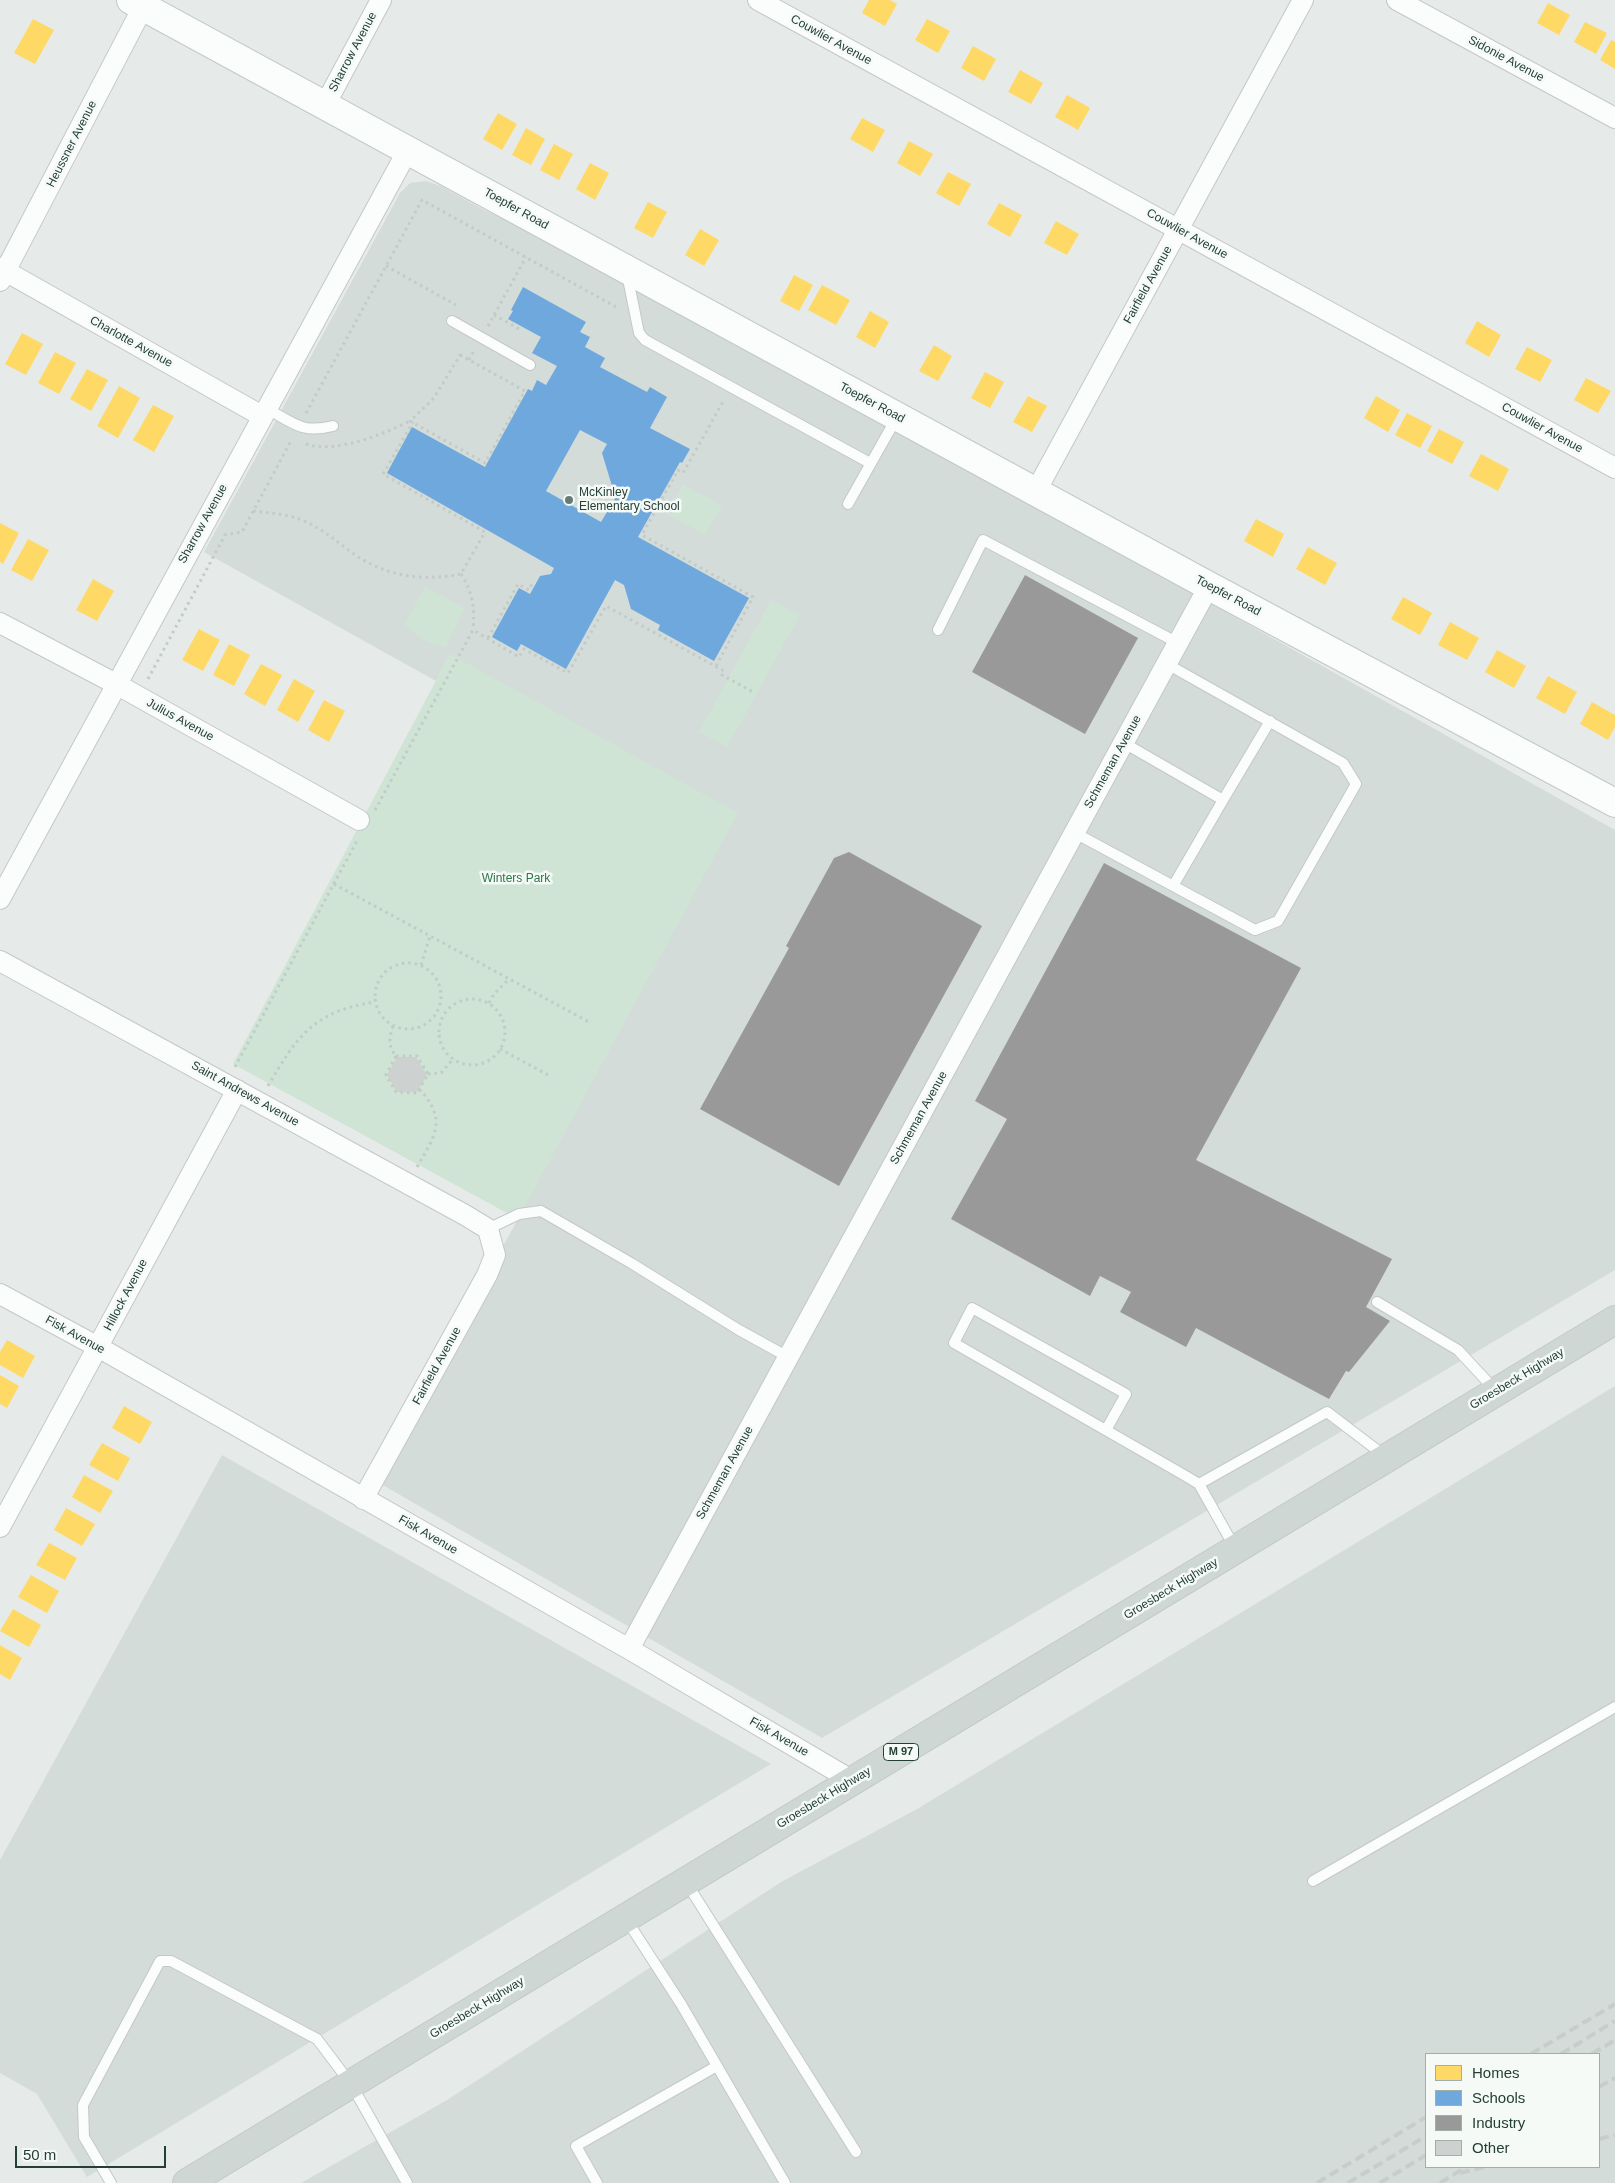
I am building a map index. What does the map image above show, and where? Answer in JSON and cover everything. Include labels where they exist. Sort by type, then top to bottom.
[{"type":"main road","name":"Groesbeck Highway","points":[[187,2183],[1615,1320]]},
{"type":"street","name":"Sharrow Avenue","points":[[325,104],[381,0]]},
{"type":"street","name":"Couwlier Avenue","points":[[758,0],[1615,468]]},
{"type":"street","name":"Fairfield Avenue","points":[[1036,491],[1303,0]]},
{"type":"street","name":"Sidonie Avenue","points":[[1397,0],[1615,118]]},
{"type":"street","name":"Toepfer Road","points":[[137,3],[1210,586],[1615,803]]},
{"type":"street","name":"Heussner Avenue","points":[[2,273],[137,3]]},
{"type":"street","name":"Sharrow Avenue","points":[[0,899],[408,150]]},
{"type":"street","name":"Charlotte Avenue","points":[[2,273],[264,412]]},
{"type":"street","name":"Schmeman Avenue","points":[[629,1649],[1210,586]]},
{"type":"street","name":"Julius Avenue","points":[[0,623],[116,684],[365,822]]},
{"type":"street","name":"Saint Andrews Avenue","points":[[0,962],[238,1090],[465,1215],[488,1230]]},
{"type":"street","name":"Hillock Avenue","points":[[0,1528],[238,1090]]},
{"type":"street","name":"Fairfield Avenue","points":[[363,1499],[487,1275],[495,1255],[488,1230]]},
{"type":"street","name":"Fisk Avenue","points":[[0,1294],[629,1649],[853,1781]]},
{"type":"lane","points":[[626,269],[640,333],[645,340],[870,463]]},
{"type":"lane","points":[[452,321],[530,365]]},
{"type":"lane","points":[[264,412],[308,429],[333,426]]},
{"type":"lane","points":[[848,504],[897,416]]},
{"type":"lane","points":[[938,630],[983,540],[1178,643]]},
{"type":"lane","points":[[1075,833],[1255,930],[1278,921],[1356,784],[1343,762],[1167,664]]},
{"type":"lane","points":[[1173,886],[1270,721]]},
{"type":"lane","points":[[1124,743],[1223,800]]},
{"type":"lane","points":[[488,1230],[519,1214],[541,1211],[631,1263],[739,1330],[788,1357]]},
{"type":"lane","points":[[1377,1302],[1458,1350],[1496,1392]]},
{"type":"lane","points":[[1106,1430],[1126,1394],[972,1308],[954,1343],[1199,1484],[1236,1549]]},
{"type":"lane","points":[[1199,1484],[1327,1412],[1387,1458]]},
{"type":"lane","points":[[1313,1881],[1615,1707]]},
{"type":"lane","points":[[686,1882],[856,2152]]},
{"type":"lane","points":[[626,1918],[681,2004],[785,2183]]},
{"type":"lane","points":[[111,2183],[84,2137],[83,2105],[160,1961],[171,1960],[317,2039],[351,2084],[407,2183]]},
{"type":"lane","points":[[597,2183],[576,2146],[717,2066]]},
{"type":"path","points":[[468,360],[526,257]]},
{"type":"path","points":[[386,266],[463,310]]},
{"type":"path","points":[[494,315],[521,330]]},
{"type":"path","points":[[480,319],[489,324]]},
{"type":"path","points":[[253,511],[274,513],[303,520],[334,538],[366,562],[398,574],[434,579],[461,574],[485,532],[383,474],[412,422],[410,421],[434,398],[460,355],[526,391],[486,463],[412,422]]},
{"type":"path","points":[[716,666],[753,597],[642,535],[678,470],[683,473],[724,400]]},
{"type":"path","points":[[148,678],[225,535],[242,532],[292,438]]},
{"type":"path","points":[[234,1068],[334,884],[365,822],[473,630],[473,596],[461,574]]},
{"type":"path","points":[[488,638],[518,584],[529,590],[532,584]]},
{"type":"path","points":[[473,630],[520,657],[524,648],[568,673],[606,606],[716,666],[724,671],[722,675],[753,692]]},
{"type":"path","points":[[334,884],[589,1022]]},
{"type":"path","points":[[421,965],[430,936]]},
{"type":"path","points":[[401,963],[421,965],[432,973],[442,991],[438,1012],[431,1021],[412,1030],[393,1026],[383,1018],[375,1002],[376,986],[381,975],[401,963]]},
{"type":"path","points":[[489,1003],[509,979]]},
{"type":"path","points":[[469,999],[479,999],[489,1003],[498,1010],[503,1020],[506,1031],[504,1043],[490,1060],[479,1064],[468,1064],[454,1058],[442,1046],[440,1025],[444,1015],[450,1007],[469,999]]},
{"type":"path","points":[[268,1086],[288,1050],[310,1027],[343,1008],[375,1002]]},
{"type":"path","points":[[438,1012],[444,1015]]},
{"type":"path","points":[[393,1026],[390,1040],[392,1052],[396,1056],[417,1056],[428,1074]]},
{"type":"path","points":[[500,1049],[550,1076]]},
{"type":"path","points":[[396,1056],[386,1075],[396,1092],[417,1093],[428,1074]]},
{"type":"path","points":[[428,1074],[441,1072],[454,1058]]},
{"type":"path","points":[[418,1168],[437,1127],[434,1109],[419,1089]]},
{"type":"shaded area","points":[[426,181],[441,186],[484,210],[553,241],[935,449],[1615,830],[1615,1270],[822,1738],[374,1480],[518,1219],[450,654],[436,681],[204,552],[400,193],[410,183]]},
{"type":"shaded area","points":[[1615,1386],[1615,2183],[301,2183],[447,2100],[781,1882],[917,1809]]},
{"type":"shaded area","points":[[222,1455],[771,1764],[87,2177],[37,2094],[0,2073],[0,1860]]},
{"type":"green space","points":[[683,484],[722,506],[705,535],[667,514]]},
{"type":"green space","points":[[425,587],[465,608],[446,647],[427,642],[404,626]]},
{"type":"green space","points":[[771,600],[800,615],[727,747],[699,732]]},
{"type":"green space","name":"Winters Park","points":[[450,654],[738,813],[518,1219],[233,1064]]},
{"type":"building: Homes","points":[[869,0],[890,0],[897,4],[885,26],[862,13]]},
{"type":"building: Homes","points":[[1548,3],[1570,15],[1559,35],[1537,23]]},
{"type":"building: Homes","points":[[33,19],[54,30],[35,64],[14,53]]},
{"type":"building: Homes","points":[[927,19],[950,31],[938,53],[915,40]]},
{"type":"building: Homes","points":[[1585,22],[1607,33],[1596,54],[1574,42]]},
{"type":"building: Homes","points":[[1611,40],[1615,42],[1615,69],[1600,60]]},
{"type":"building: Homes","points":[[973,46],[996,59],[984,81],[961,68]]},
{"type":"building: Homes","points":[[1020,70],[1043,83],[1031,104],[1008,92]]},
{"type":"building: Homes","points":[[1067,95],[1090,108],[1078,130],[1055,117]]},
{"type":"building: Homes","points":[[498,113],[517,124],[502,150],[483,139]]},
{"type":"building: Homes","points":[[862,118],[885,130],[873,152],[850,139]]},
{"type":"building: Homes","points":[[526,128],[545,139],[531,165],[512,155]]},
{"type":"building: Homes","points":[[909,141],[933,154],[920,176],[897,163]]},
{"type":"building: Homes","points":[[554,144],[573,154],[559,180],[540,170]]},
{"type":"building: Homes","points":[[590,163],[609,173],[595,200],[576,189]]},
{"type":"building: Homes","points":[[948,172],[971,184],[959,206],[936,193]]},
{"type":"building: Homes","points":[[648,202],[667,212],[653,238],[634,228]]},
{"type":"building: Homes","points":[[999,203],[1022,215],[1010,237],[987,224]]},
{"type":"building: Homes","points":[[1056,221],[1079,234],[1067,255],[1044,243]]},
{"type":"building: Homes","points":[[700,229],[719,240],[704,266],[685,255]]},
{"type":"building: Homes","points":[[794,275],[813,285],[799,311],[780,301]]},
{"type":"building: Homes","points":[[822,285],[850,300],[836,325],[808,310]]},
{"type":"building: Homes","points":[[870,311],[889,322],[875,348],[856,337]]},
{"type":"building: Homes","points":[[1477,321],[1501,335],[1489,357],[1465,343]]},
{"type":"building: Homes","points":[[22,333],[43,344],[26,375],[5,364]]},
{"type":"building: Homes","points":[[934,345],[952,356],[938,381],[919,371]]},
{"type":"building: Homes","points":[[1527,347],[1552,360],[1540,382],[1515,369]]},
{"type":"building: Homes","points":[[55,352],[76,363],[59,394],[38,383]]},
{"type":"building: Homes","points":[[87,369],[108,380],[91,411],[70,399]]},
{"type":"building: Homes","points":[[985,372],[1004,382],[990,408],[971,398]]},
{"type":"building: Homes","points":[[1586,378],[1611,391],[1598,413],[1574,400]]},
{"type":"building: Homes","points":[[119,386],[140,398],[118,438],[97,426]]},
{"type":"building: Homes","points":[[1028,396],[1047,406],[1032,432],[1013,422]]},
{"type":"building: Homes","points":[[1376,396],[1400,410],[1388,432],[1364,418]]},
{"type":"building: Homes","points":[[153,405],[174,416],[154,452],[133,440]]},
{"type":"building: Homes","points":[[1407,413],[1432,426],[1420,448],[1395,435]]},
{"type":"building: Homes","points":[[1439,429],[1464,442],[1452,464],[1427,451]]},
{"type":"building: Homes","points":[[1481,454],[1509,469],[1498,491],[1469,476]]},
{"type":"building: Homes","points":[[1256,519],[1284,534],[1273,557],[1244,541]]},
{"type":"building: Homes","points":[[0,523],[19,533],[3,564],[0,562]]},
{"type":"building: Homes","points":[[28,539],[49,550],[32,581],[11,570]]},
{"type":"building: Homes","points":[[1308,547],[1337,563],[1325,585],[1296,569]]},
{"type":"building: Homes","points":[[93,579],[114,591],[97,621],[76,610]]},
{"type":"building: Homes","points":[[1403,597],[1432,613],[1420,635],[1391,619]]},
{"type":"building: Homes","points":[[1450,622],[1479,638],[1467,660],[1438,645]]},
{"type":"building: Homes","points":[[199,629],[220,640],[203,671],[182,660]]},
{"type":"building: Homes","points":[[229,644],[250,655],[234,686],[213,675]]},
{"type":"building: Homes","points":[[1497,650],[1526,666],[1514,688],[1485,672]]},
{"type":"building: Homes","points":[[261,664],[282,675],[265,706],[244,694]]},
{"type":"building: Homes","points":[[1548,676],[1577,692],[1565,714],[1536,698]]},
{"type":"building: Homes","points":[[294,679],[315,691],[298,722],[277,710]]},
{"type":"building: Homes","points":[[324,700],[345,711],[329,742],[308,730]]},
{"type":"building: Homes","points":[[1592,702],[1615,715],[1615,727],[1608,740],[1580,724]]},
{"type":"building: Homes","points":[[7,1340],[35,1356],[23,1378],[0,1365],[0,1352]]},
{"type":"building: Homes","points":[[0,1375],[19,1386],[7,1408],[0,1404]]},
{"type":"building: Homes","points":[[124,1406],[152,1422],[140,1444],[112,1428]]},
{"type":"building: Homes","points":[[102,1443],[130,1458],[118,1481],[89,1465]]},
{"type":"building: Homes","points":[[84,1475],[113,1491],[100,1513],[72,1497]]},
{"type":"building: Homes","points":[[66,1508],[95,1524],[82,1546],[54,1530]]},
{"type":"building: Homes","points":[[49,1543],[77,1558],[65,1580],[36,1565]]},
{"type":"building: Homes","points":[[31,1575],[59,1591],[47,1613],[18,1597]]},
{"type":"building: Homes","points":[[13,1609],[41,1625],[29,1647],[0,1631]]},
{"type":"building: Homes","points":[[0,1645],[22,1658],[10,1680],[0,1674]]},
{"type":"building: Schools","points":[[523,287],[586,322],[580,332],[590,337],[585,347],[605,358],[600,367],[647,392],[650,387],[667,397],[650,428],[690,449],[682,463],[680,462],[638,537],[749,598],[714,661],[658,630],[660,625],[631,609],[624,585],[615,580],[566,669],[521,644],[517,651],[492,637],[519,588],[530,594],[540,576],[551,574],[554,568],[387,473],[412,427],[485,467],[528,389],[532,391],[537,380],[546,385],[557,366],[532,353],[541,337],[508,319],[513,311],[511,310]],"holes":[[[580,430],[607,444],[602,453],[612,486],[620,490],[601,522],[546,491]]]},
{"type":"building: Industry","points":[[1025,575],[1138,638],[1085,734],[972,672]]},
{"type":"building: Industry","points":[[849,852],[982,926],[839,1186],[700,1109],[789,948],[786,946],[834,858]]},
{"type":"building: Industry","points":[[1104,863],[1301,968],[1196,1160],[1392,1259],[1366,1307],[1390,1321],[1349,1372],[1346,1371],[1329,1399],[1196,1328],[1186,1347],[1120,1312],[1131,1292],[1100,1276],[1090,1296],[951,1219],[1007,1119],[975,1101]]},
{"type":"building: Other","points":[[397,1057],[416,1057],[427,1075],[417,1092],[397,1092],[387,1075]]},
{"type":"railway","points":[[1533,2053],[1615,2004]]},
{"type":"railway","points":[[1563,2053],[1615,2021]]},
{"type":"railway","points":[[1594,2053],[1615,2040]]},
{"type":"railway","points":[[1600,2086],[1615,2078]]},
{"type":"railway","points":[[1317,2183],[1425,2118]]},
{"type":"railway","points":[[1600,2139],[1615,2135]]},
{"type":"railway","points":[[1348,2183],[1425,2137]]},
{"type":"railway","points":[[1380,2183],[1425,2156]]},
{"type":"railway","points":[[1440,2183],[1464,2168]]},
{"type":"railway","points":[[1460,2173],[1480,2168]]},
{"type":"place","name":"McKinley Elementary School","points":[[569,500]]}]
